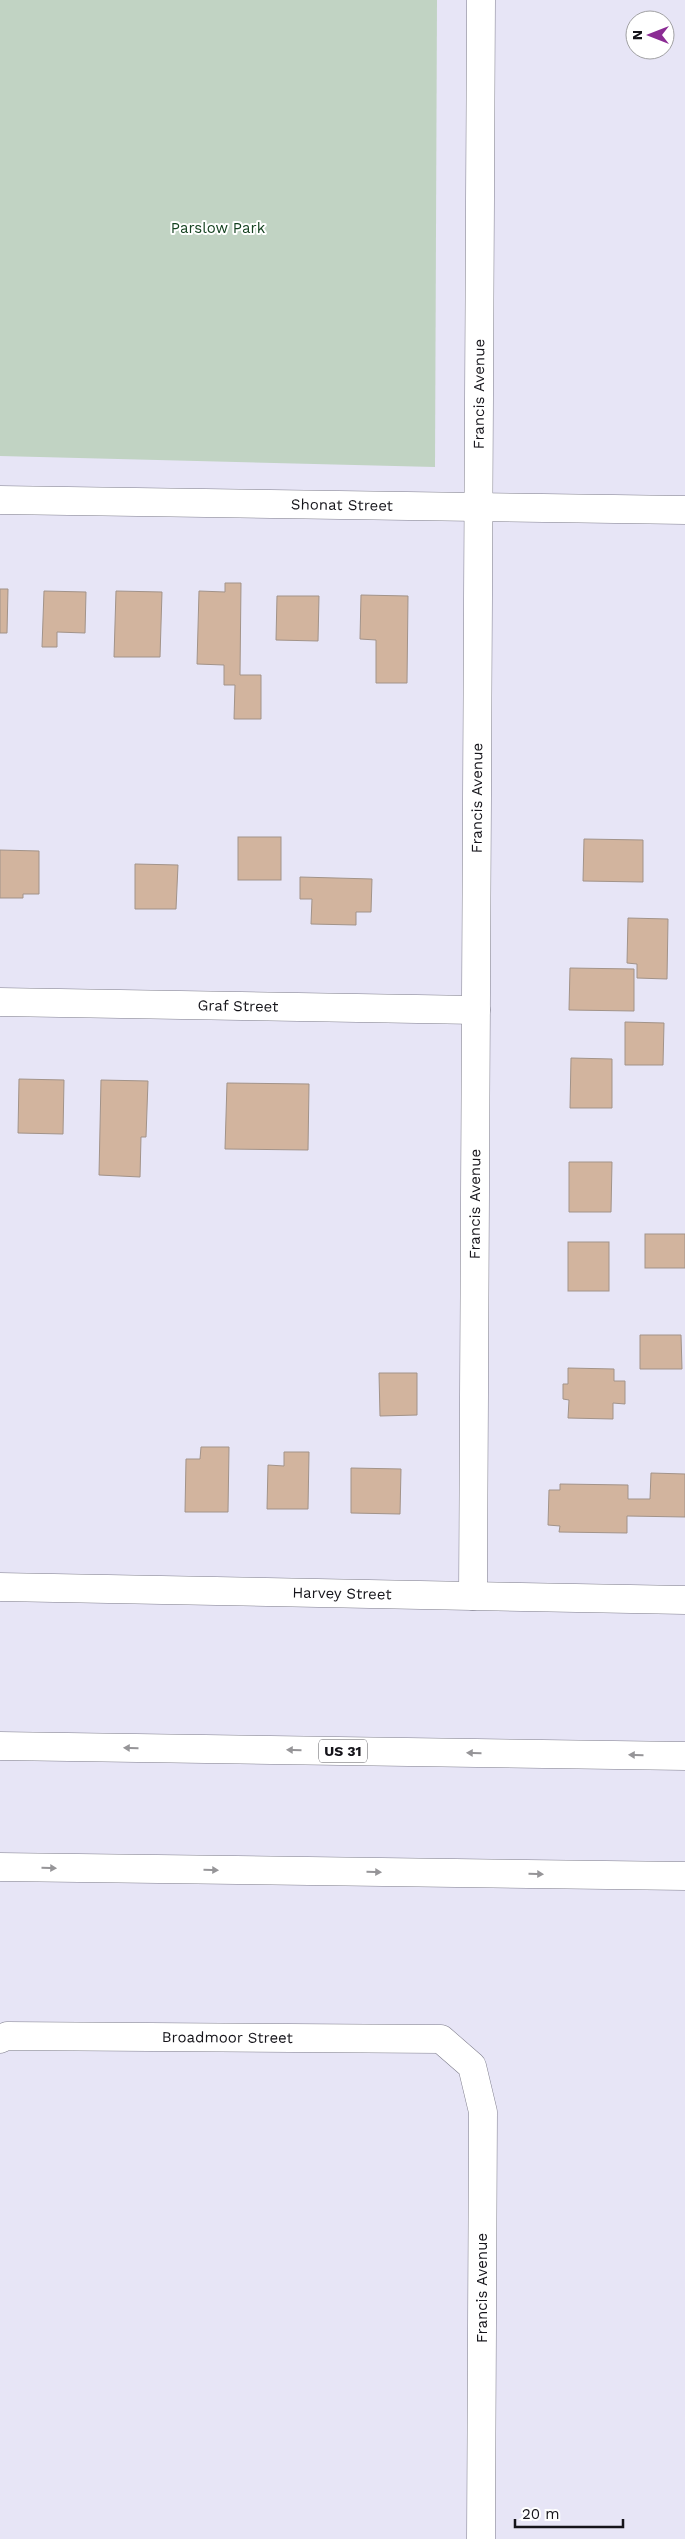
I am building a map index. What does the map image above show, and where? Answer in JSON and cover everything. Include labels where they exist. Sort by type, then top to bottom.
[{"type":"main road","name":"Francis Avenue","points":[[473,1596],[480,508],[481,0]]},
{"type":"main road","name":"Shonat Street","points":[[0,500],[685,510]]},
{"type":"main road","name":"Graf Street","points":[[0,1002],[476,1010]]},
{"type":"main road","name":"Harvey Street","points":[[0,1587],[685,1600]]},
{"type":"main road","name":"US 31","points":[[0,1746],[685,1756]]},
{"type":"main road","points":[[0,1867],[685,1876]]},
{"type":"main road","name":"Broadmoor Street","points":[[0,2039],[7,2036],[441,2039],[451,2048]]},
{"type":"main road","name":"Francis Avenue","points":[[451,2048],[472,2066],[483,2112],[481,2539]]},
{"type":"green space","name":"Parslow Park","points":[[0,0],[437,0],[435,467],[0,456]]},
{"type":"building","points":[[225,583],[241,583],[240,675],[261,675],[261,719],[234,719],[235,685],[224,685],[224,665],[197,664],[199,591],[225,592]]},
{"type":"building","points":[[0,589],[8,589],[7,633],[0,633]]},
{"type":"building","points":[[44,591],[86,592],[85,633],[57,632],[57,647],[42,647]]},
{"type":"building","points":[[116,591],[162,592],[160,657],[114,657]]},
{"type":"building","points":[[361,595],[408,596],[407,683],[376,683],[376,640],[360,639]]},
{"type":"building","points":[[277,596],[319,596],[318,641],[276,640]]},
{"type":"building","points":[[238,837],[281,837],[281,880],[238,880]]},
{"type":"building","points":[[584,839],[643,840],[643,882],[583,881]]},
{"type":"building","points":[[0,850],[39,851],[39,894],[23,894],[23,898],[0,898]]},
{"type":"building","points":[[135,864],[178,865],[176,909],[135,909]]},
{"type":"building","points":[[300,877],[372,879],[371,912],[356,912],[356,925],[311,924],[312,899],[300,899]]},
{"type":"building","points":[[628,918],[668,919],[667,979],[637,978],[637,964],[627,963]]},
{"type":"building","points":[[570,968],[634,969],[634,1011],[569,1010]]},
{"type":"building","points":[[625,1022],[664,1023],[663,1065],[625,1065]]},
{"type":"building","points":[[571,1058],[612,1059],[612,1108],[570,1108]]},
{"type":"building","points":[[19,1079],[64,1080],[63,1134],[18,1133]]},
{"type":"building","points":[[101,1080],[148,1081],[146,1137],[141,1137],[140,1177],[99,1175]]},
{"type":"building","points":[[227,1083],[309,1084],[308,1150],[225,1149]]},
{"type":"building","points":[[569,1162],[612,1162],[611,1212],[569,1212]]},
{"type":"building","points":[[645,1234],[685,1234],[685,1268],[645,1268]]},
{"type":"building","points":[[568,1242],[609,1242],[609,1291],[568,1291]]},
{"type":"building","points":[[640,1335],[681,1335],[682,1369],[640,1369]]},
{"type":"building","points":[[568,1368],[614,1369],[614,1381],[625,1381],[625,1404],[613,1403],[613,1419],[568,1418],[569,1400],[563,1399],[563,1384],[568,1384]]},
{"type":"building","points":[[379,1373],[417,1373],[417,1415],[380,1416]]},
{"type":"building","points":[[201,1447],[229,1447],[228,1512],[185,1512],[186,1459],[200,1459]]},
{"type":"building","points":[[284,1452],[309,1452],[308,1509],[267,1509],[268,1465],[284,1466]]},
{"type":"building","points":[[351,1468],[401,1469],[400,1514],[351,1513]]},
{"type":"building","points":[[651,1473],[685,1474],[685,1517],[627,1516],[627,1533],[559,1532],[560,1526],[548,1525],[549,1490],[560,1490],[560,1484],[628,1485],[628,1499],[650,1499]]}]
